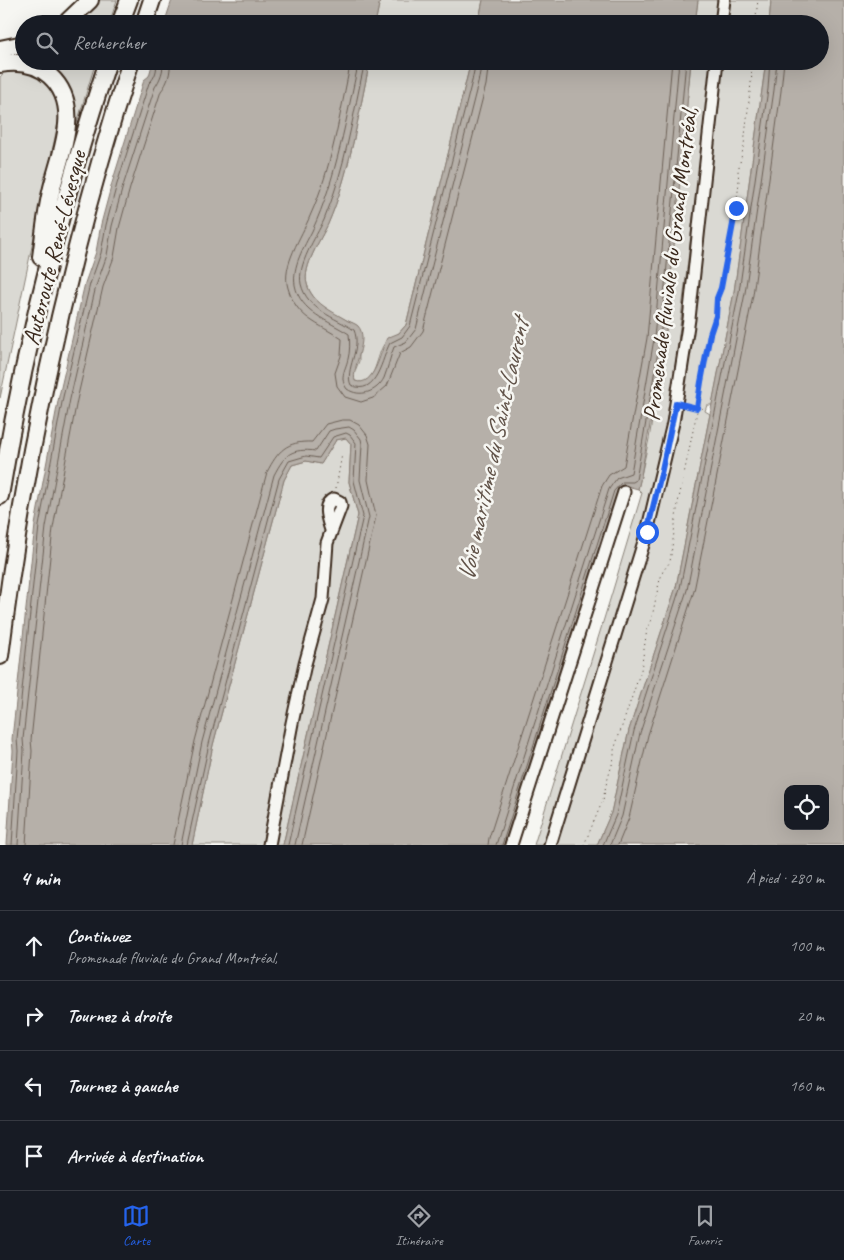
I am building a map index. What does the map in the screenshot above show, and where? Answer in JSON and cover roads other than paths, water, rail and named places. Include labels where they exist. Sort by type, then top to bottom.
[{"type":"highway","points":[[74,15],[90,0]]},
{"type":"highway","points":[[123,15],[128,0]]},
{"type":"highway","points":[[147,15],[152,0]]},
{"type":"highway","points":[[0,48],[15,46]]},
{"type":"highway","points":[[0,64],[15,62]]},
{"type":"highway","points":[[25,366],[50,195],[66,130],[68,108],[60,88],[42,70]]},
{"type":"highway","name":"Autoroute René-Lévesque","points":[[0,496],[25,366],[65,203],[105,70]]},
{"type":"highway","name":"Autoroute René-Lévesque","points":[[0,656],[22,499],[55,335],[94,182],[128,70]]},
{"type":"lane","points":[[722,15],[724,0]]},
{"type":"lane","name":"Promenade fluviale du Grand Montréal,","points":[[550,845],[647,532],[661,474],[676,403],[689,319],[716,70]]},
{"type":"lane","points":[[511,845],[624,492]]},
{"type":"lane","points":[[269,845],[292,723],[323,599],[327,543],[341,506],[340,502],[334,499]]},
{"type":"water","points":[[172,0],[380,0],[377,15],[167,15]]},
{"type":"water","points":[[483,0],[698,0],[696,15],[480,15]]},
{"type":"water","points":[[771,0],[844,0],[844,845],[597,845],[611,813],[629,730],[676,587],[734,292],[765,70],[829,70],[829,15],[770,15]]},
{"type":"water","name":"Voie maritime du Saint-Laurent","points":[[151,70],[368,70],[353,144],[336,205],[317,245],[306,277],[310,291],[318,301],[329,310],[357,325],[361,332],[361,346],[354,375],[355,381],[362,382],[372,374],[376,367],[387,338],[399,333],[406,325],[469,70],[690,70],[665,341],[640,481],[638,489],[624,487],[506,845],[283,845],[358,515],[349,482],[351,444],[346,438],[336,440],[321,464],[306,461],[292,465],[284,480],[213,745],[192,845],[7,845],[13,751],[12,739],[35,525],[59,396],[85,283],[96,252],[112,183],[144,80],[149,76]]}]
